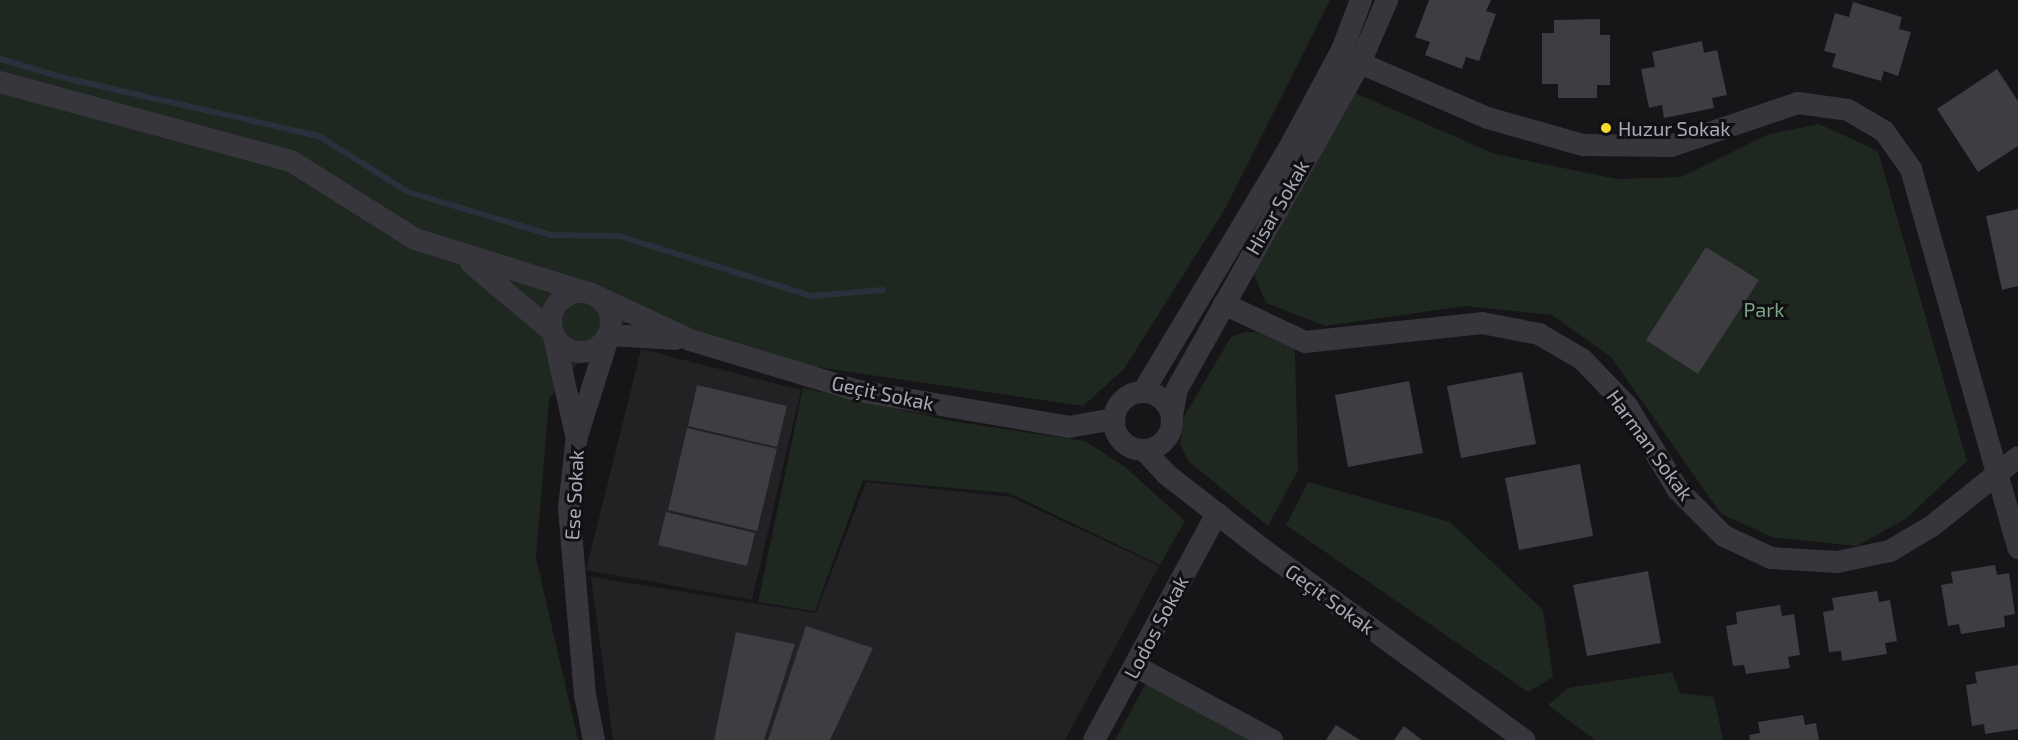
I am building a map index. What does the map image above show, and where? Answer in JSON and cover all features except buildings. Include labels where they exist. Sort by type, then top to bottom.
[{"type":"street","name":"Hisar Sokak","points":[[1172,415],[1177,389],[1224,304],[1351,57],[1361,0]]},
{"type":"street","name":"Hisar Sokak","points":[[1143,392],[1293,141],[1388,0]]},
{"type":"street","points":[[1351,57],[1488,118],[1583,145],[1671,146],[1798,103],[1848,110],[1884,131],[1911,169],[2018,548]]},
{"type":"street","points":[[0,82],[291,161],[415,239],[465,258],[592,295],[690,340]]},
{"type":"street","points":[[465,258],[553,332],[566,348],[585,352],[603,343],[609,335],[611,319],[592,295],[575,293],[558,303],[551,322],[553,332],[577,436]]},
{"type":"street","name":"Harman Sokak","points":[[1224,304],[1305,342],[1482,323],[1539,334],[1582,359],[1627,406],[1678,490],[1724,536],[1772,558],[1837,562],[1890,550],[1932,526],[2018,457]]},
{"type":"street","points":[[609,335],[690,340]]},
{"type":"street","name":"Ese Sokak","points":[[594,740],[585,695],[569,508],[577,436],[609,335]]},
{"type":"street","name":"Geçit Sokak","points":[[690,340],[859,391],[1070,428],[1114,419]]},
{"type":"street","points":[[1143,392],[1164,401],[1172,415],[1168,436],[1153,448],[1144,450],[1134,449],[1119,437],[1114,419],[1121,402],[1143,392]]},
{"type":"street","name":"Geçit Sokak","points":[[1144,450],[1166,474],[1217,513],[1524,740]]},
{"type":"street","name":"Lodos Sokak","points":[[1094,740],[1217,513]]},
{"type":"street","points":[[1135,666],[1272,740]]},
{"type":"shaded area","points":[[641,349],[801,390],[752,600],[586,570]]},
{"type":"shaded area","points":[[866,482],[1011,497],[1159,566],[1065,740],[613,740],[591,577],[816,613]]},
{"type":"green space","points":[[0,0],[1330,0],[1226,207],[1124,369],[1083,406],[809,366],[633,320],[604,331],[549,399],[536,558],[578,740],[0,740]]},
{"type":"green space","name":"Park","points":[[1353,92],[1495,154],[1617,179],[1681,177],[1769,134],[1819,124],[1878,151],[1967,461],[1907,518],[1857,546],[1772,537],[1721,514],[1611,357],[1552,315],[1465,306],[1325,326],[1266,303],[1253,273]]},
{"type":"green space","points":[[1244,332],[1256,332],[1295,349],[1298,470],[1268,526],[1188,461],[1180,443],[1182,420],[1231,337]]},
{"type":"green space","points":[[803,388],[951,421],[1085,441],[1124,466],[1185,521],[1160,565],[1009,493],[863,480],[815,611],[758,602]]},
{"type":"green space","points":[[1308,482],[1450,522],[1543,610],[1553,677],[1528,692],[1286,525]]},
{"type":"green space","points":[[1672,672],[1680,693],[1714,697],[1723,740],[1595,740],[1548,705],[1568,688]]},
{"type":"green space","points":[[1145,685],[1156,685],[1254,740],[1115,740]]},
{"type":"waterway","points":[[0,59],[65,78],[319,136],[408,192],[551,235],[619,236],[812,296],[883,290]]},
{"type":"place","name":"Huzur Sokak","points":[[1606,128]]}]
